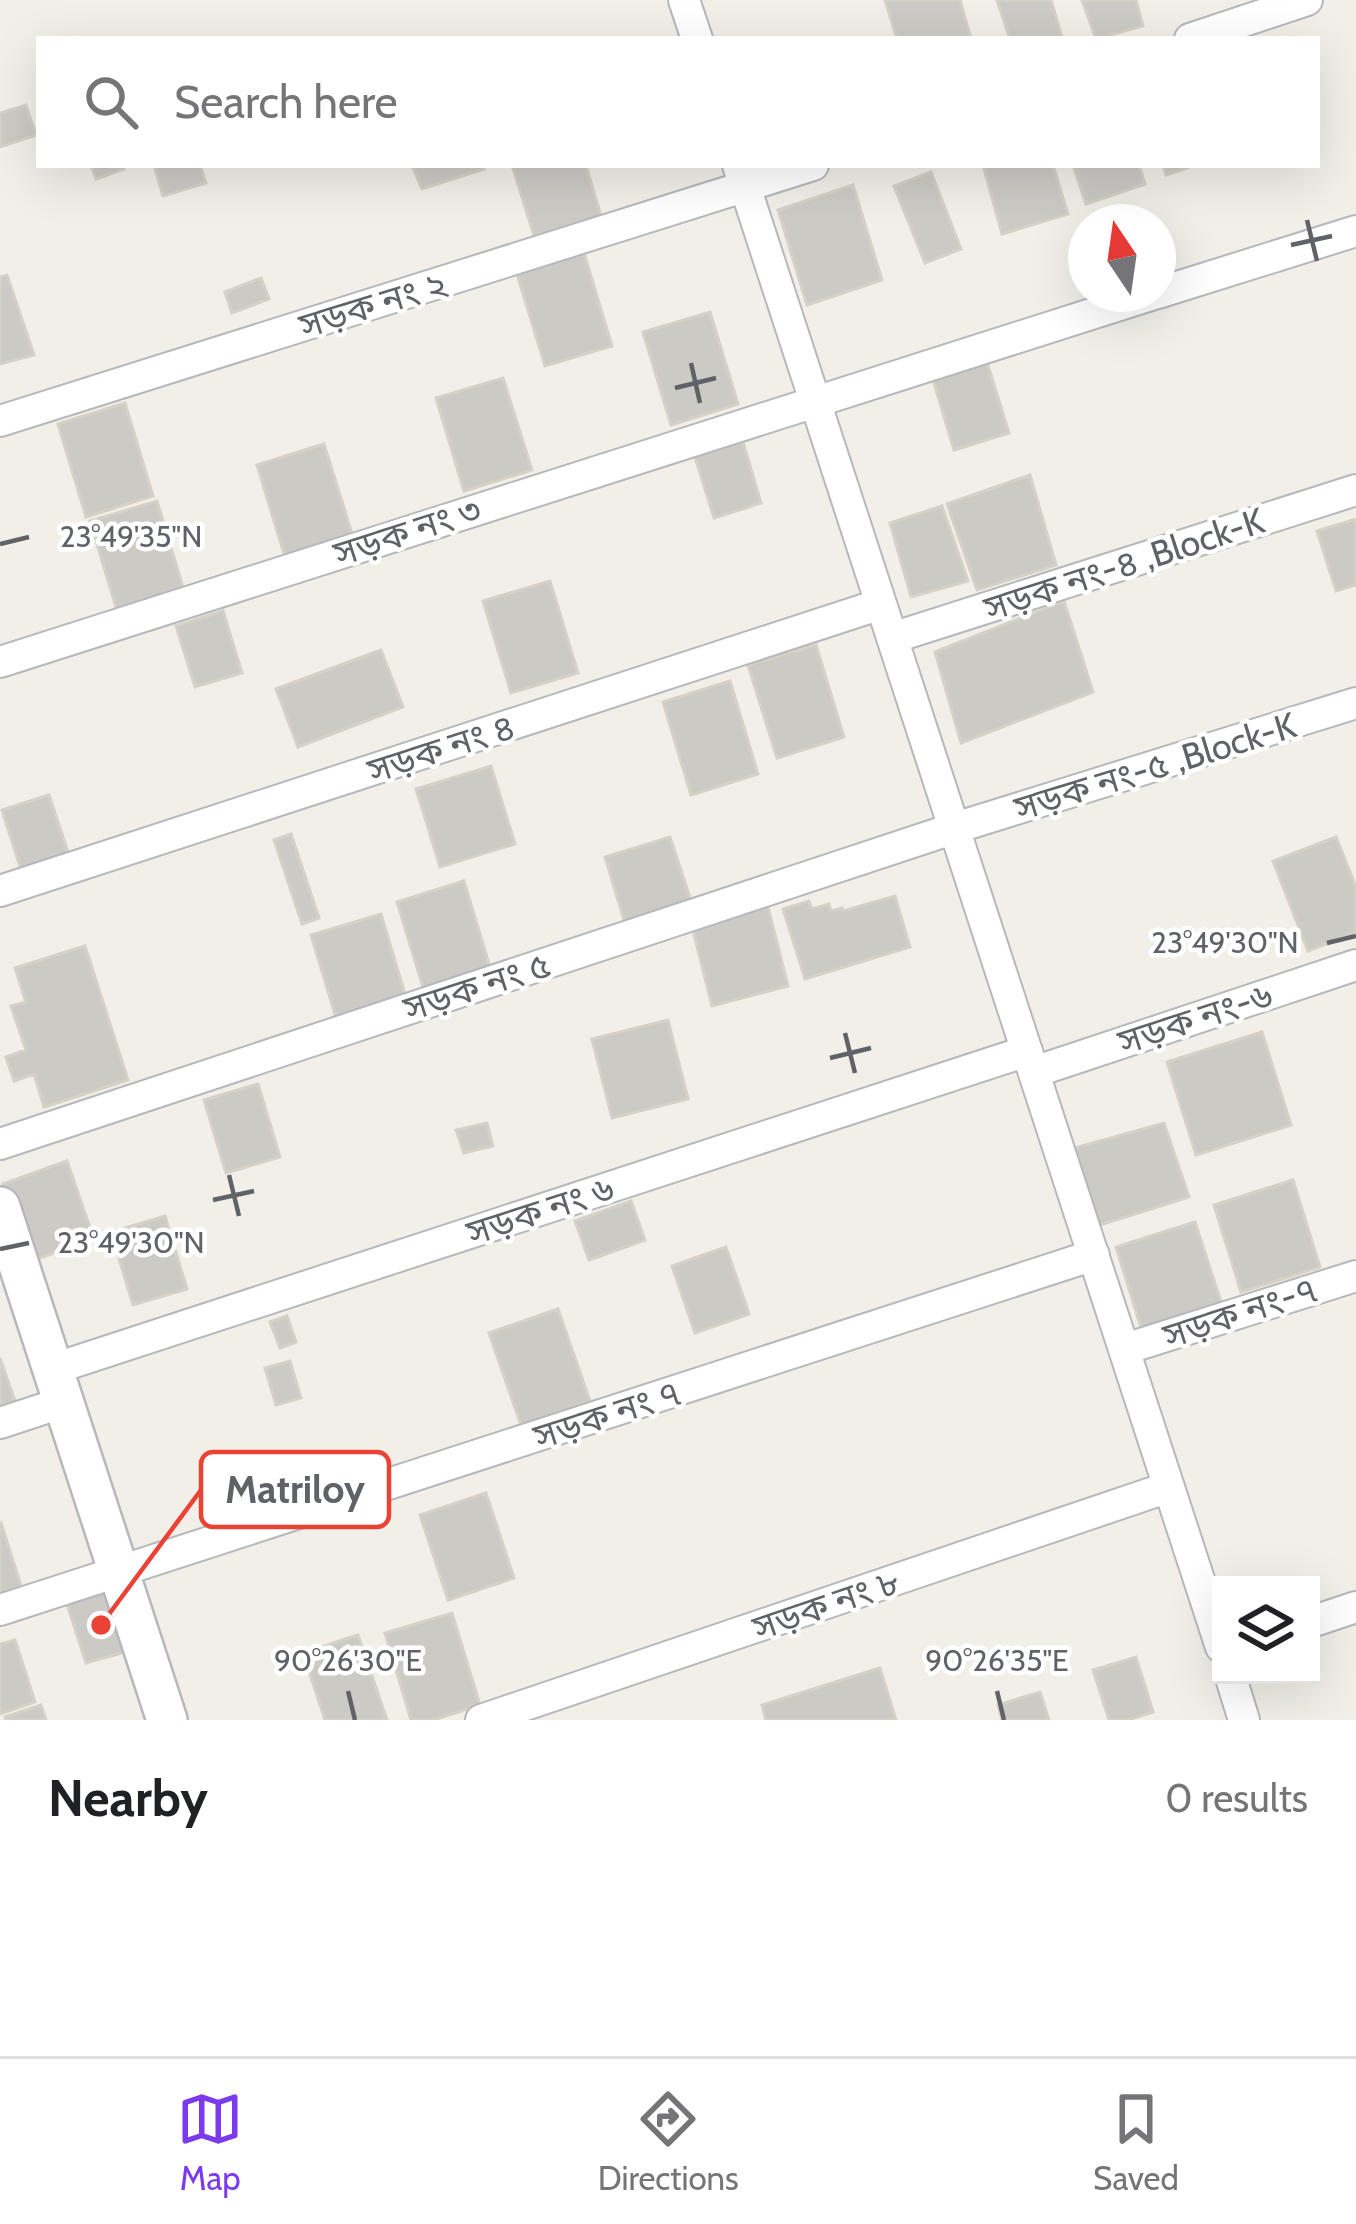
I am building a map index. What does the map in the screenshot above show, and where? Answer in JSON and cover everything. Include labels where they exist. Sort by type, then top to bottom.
[{"type":"street","points":[[684,0],[696,36]]},
{"type":"street","points":[[1199,36],[1307,0]]},
{"type":"street","name":"সড়ক নং ২","points":[[0,421],[741,176],[793,168]]},
{"type":"street","points":[[741,176],[1212,1620]]},
{"type":"street","name":"সড়ক নং ৩","points":[[1176,287],[1356,231]]},
{"type":"street","name":"সড়ক নং ৩","points":[[0,662],[1095,312]]},
{"type":"street","name":"সড়ক নং-৪ ,Block-K","points":[[892,638],[1356,490]]},
{"type":"street","name":"সড়ক নং ৪","points":[[0,891],[881,604]]},
{"type":"street","name":"সড়ক নং-৫ ,Block-K","points":[[955,828],[1356,703]]},
{"type":"street","name":"সড়ক নং ৫","points":[[0,1144],[955,828]]},
{"type":"street","name":"সড়ক নং-৬","points":[[1031,1061],[1356,964]]},
{"type":"street","name":"সড়ক নং ৬","points":[[0,1424],[58,1385],[1031,1061]]},
{"type":"street","points":[[2,1219],[167,1720]]},
{"type":"street","name":"সড়ক নং ৭","points":[[0,1610],[1094,1255]]},
{"type":"street","name":"সড়ক নং-৭","points":[[1125,1349],[1356,1276]]},
{"type":"street","name":"সড়ক নং ৮","points":[[482,1720],[1169,1487]]},
{"type":"street","points":[[1320,1619],[1356,1607]]},
{"type":"street","points":[[1233,1684],[1244,1720]]},
{"type":"building","points":[[885,0],[960,0],[970,36],[896,36]]},
{"type":"building","points":[[997,0],[1051,0],[1062,36],[1009,36]]},
{"type":"building","points":[[1082,0],[1136,0],[1143,26],[1095,36]]},
{"type":"building","points":[[26,105],[36,135],[0,147],[0,113]]},
{"type":"building","points":[[92,168],[124,168],[124,169],[96,179]]},
{"type":"building","points":[[155,168],[201,168],[206,183],[163,196]]},
{"type":"building","points":[[413,168],[484,169],[422,189]]},
{"type":"building","points":[[513,168],[587,168],[601,216],[534,236]]},
{"type":"building","points":[[984,168],[1054,168],[1068,214],[1002,234]]},
{"type":"building","points":[[1074,168],[1140,168],[1145,184],[1086,204]]},
{"type":"building","points":[[931,172],[961,249],[925,263],[894,186]]},
{"type":"building","points":[[853,185],[882,280],[807,305],[778,210]]},
{"type":"building","points":[[584,253],[612,346],[545,366],[517,274]]},
{"type":"building","points":[[7,275],[34,355],[0,364],[0,277]]},
{"type":"building","points":[[261,278],[269,299],[232,313],[225,292]]},
{"type":"building","points":[[710,312],[738,404],[671,425],[643,332]]},
{"type":"building","points":[[986,359],[1009,433],[954,450],[932,376]]},
{"type":"building","points":[[503,378],[532,470],[464,491],[436,398]]},
{"type":"building","points":[[125,403],[153,496],[86,517],[58,424]]},
{"type":"building","points":[[743,442],[761,503],[714,518],[695,457]]},
{"type":"building","points":[[324,444],[353,537],[285,557],[257,465]]},
{"type":"building","points":[[1030,475],[1056,565],[977,590],[947,504]]},
{"type":"building","points":[[157,501],[185,594],[118,614],[90,521]]},
{"type":"building","points":[[942,506],[968,581],[911,597],[890,523]]},
{"type":"building","points":[[1356,519],[1356,585],[1336,591],[1317,531]]},
{"type":"building","points":[[550,581],[578,673],[511,693],[483,601]]},
{"type":"building","points":[[1064,601],[1093,692],[961,743],[935,652]]},
{"type":"building","points":[[223,611],[242,673],[195,687],[176,626]]},
{"type":"building","points":[[816,645],[844,737],[777,758],[748,665]]},
{"type":"building","points":[[381,650],[403,707],[298,747],[276,689]]},
{"type":"building","points":[[730,681],[758,774],[691,795],[663,702]]},
{"type":"building","points":[[491,766],[515,844],[440,867],[416,789]]},
{"type":"building","points":[[49,795],[69,855],[21,870],[2,810]]},
{"type":"building","points":[[291,834],[319,918],[302,924],[274,840]]},
{"type":"building","points":[[670,837],[691,901],[625,923],[605,857]]},
{"type":"building","points":[[1336,837],[1356,887],[1356,932],[1308,951],[1273,861]]},
{"type":"building","points":[[464,881],[492,974],[425,994],[397,902]]},
{"type":"building","points":[[895,896],[910,947],[805,979],[783,909],[809,901],[812,909],[829,904],[831,911],[843,911]]},
{"type":"building","points":[[768,907],[788,986],[712,1006],[692,926]]},
{"type":"building","points":[[381,914],[407,1001],[337,1021],[311,935]]},
{"type":"building","points":[[85,946],[128,1080],[44,1107],[34,1074],[14,1081],[6,1057],[26,1050],[11,1006],[26,1002],[15,968]]},
{"type":"building","points":[[668,1020],[688,1099],[612,1118],[592,1039]]},
{"type":"building","points":[[1262,1032],[1291,1125],[1196,1155],[1167,1062]]},
{"type":"building","points":[[258,1084],[280,1157],[226,1173],[204,1100]]},
{"type":"building","points":[[487,1123],[493,1146],[464,1153],[456,1130]]},
{"type":"building","points":[[1164,1123],[1189,1197],[1097,1226],[1071,1149]]},
{"type":"building","points":[[67,1161],[94,1239],[31,1261],[3,1184]]},
{"type":"building","points":[[1293,1180],[1320,1267],[1241,1292],[1214,1205]]},
{"type":"building","points":[[631,1201],[645,1240],[589,1260],[575,1221]]},
{"type":"building","points":[[165,1216],[187,1289],[133,1305],[111,1232]]},
{"type":"building","points":[[1195,1222],[1223,1308],[1143,1334],[1116,1247]]},
{"type":"building","points":[[726,1247],[749,1314],[695,1333],[672,1266]]},
{"type":"building","points":[[558,1309],[590,1401],[521,1425],[489,1333]]},
{"type":"building","points":[[287,1316],[296,1342],[280,1348],[270,1322]]},
{"type":"building","points":[[0,1358],[15,1401],[0,1406]]},
{"type":"building","points":[[290,1361],[301,1398],[276,1405],[265,1368]]},
{"type":"building","points":[[486,1493],[514,1578],[448,1600],[420,1515]]},
{"type":"building","points":[[0,1524],[22,1589],[0,1595]]},
{"type":"building","points":[[116,1585],[136,1649],[86,1663],[66,1601]]},
{"type":"building","points":[[452,1613],[480,1705],[433,1720],[411,1720],[385,1633]]},
{"type":"building","points":[[358,1635],[387,1720],[325,1720],[303,1653]]},
{"type":"building","points":[[15,1640],[35,1702],[0,1714],[0,1644]]},
{"type":"building","points":[[1136,1657],[1153,1712],[1109,1720],[1093,1670]]},
{"type":"building","points":[[880,1668],[896,1720],[766,1720],[762,1705]]},
{"type":"building","points":[[1040,1692],[1049,1720],[1002,1720],[998,1705]]},
{"type":"building","points":[[41,1705],[46,1720],[6,1720],[5,1717]]},
{"type":"place","name":"Matriloy","points":[[101,1625]]}]
